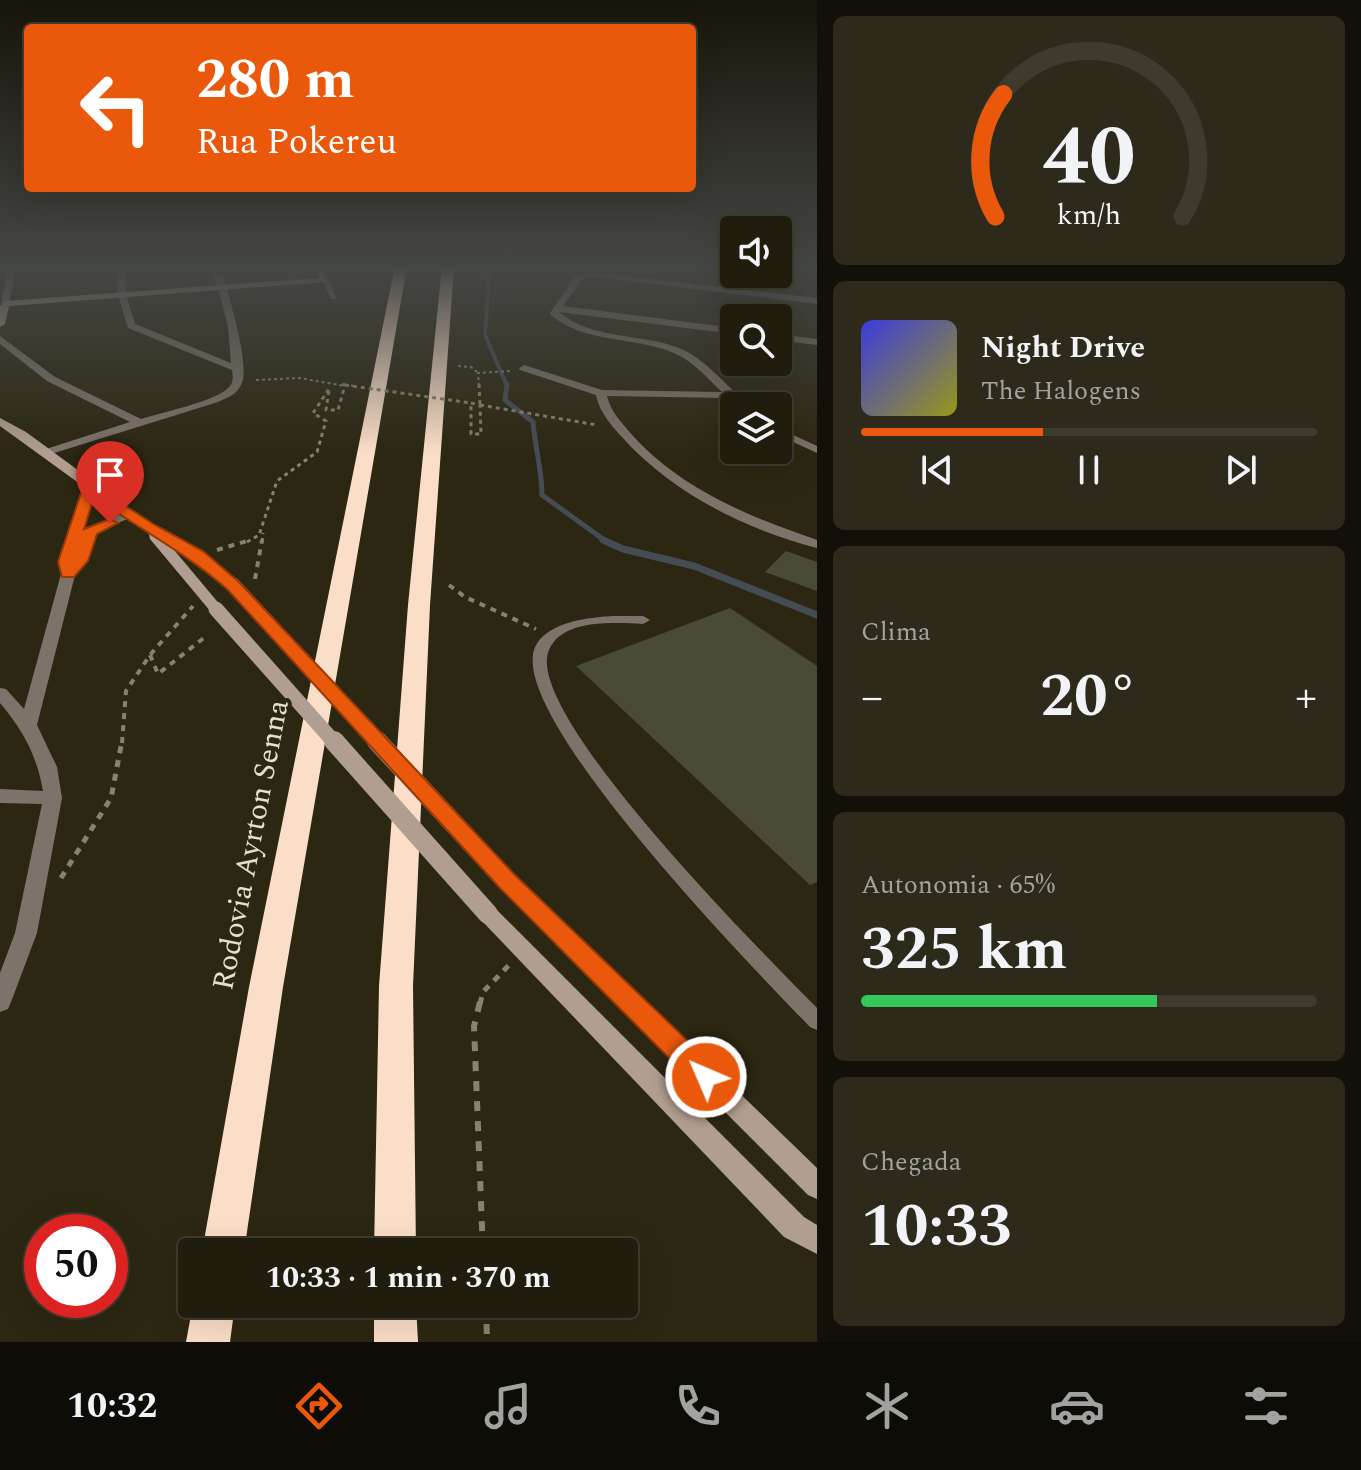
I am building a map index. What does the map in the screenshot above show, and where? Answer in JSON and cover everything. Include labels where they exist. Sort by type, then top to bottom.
[{"type":"highway","name":"Rodovia Ayrton Senna","points":[[225,1238],[266,987],[389,329]]},
{"type":"highway","points":[[395,1238],[396,986],[419,605],[443,329]]},
{"type":"highway","points":[[208,1342],[212,1318]]},
{"type":"highway","points":[[395,1318],[396,1342]]},
{"type":"main road","points":[[0,421],[47,452],[149,529],[197,554],[233,585],[507,881],[817,1186]]},
{"type":"main road","points":[[149,529],[202,594],[522,952],[794,1227],[817,1240]]},
{"type":"street","points":[[138,329],[236,368]]},
{"type":"street","points":[[47,452],[225,395],[238,381],[233,329]]},
{"type":"street","points":[[590,329],[677,351],[693,360],[726,392]]},
{"type":"street","points":[[0,339],[51,379],[140,423]]},
{"type":"street","points":[[792,339],[817,342]]},
{"type":"street","points":[[519,369],[601,393],[720,395]]},
{"type":"street","points":[[601,393],[608,413],[634,445],[684,485],[760,524],[817,544]]},
{"type":"street","points":[[792,438],[817,450]]},
{"type":"street","points":[[28,725],[68,574],[66,562],[90,487]]},
{"type":"street","points":[[68,574],[80,561],[90,531],[130,515]]},
{"type":"street","points":[[0,693],[28,725],[48,767],[53,798],[26,933],[0,1002]]},
{"type":"street","points":[[0,796],[53,798]]},
{"type":"lane","points":[[643,620],[593,621],[569,627],[552,637],[540,654],[539,677],[548,703],[571,739],[681,876],[817,1021]]},
{"type":"path","points":[[457,366],[471,367],[474,373],[519,369]]},
{"type":"path","points":[[471,403],[471,434],[481,434],[479,372]]},
{"type":"path","points":[[238,381],[299,378],[585,423]]},
{"type":"path","points":[[255,584],[264,526],[277,481],[319,449],[326,421],[313,413],[329,389],[326,410],[338,410],[345,385]]},
{"type":"path","points":[[197,554],[246,542],[259,535],[264,526]]},
{"type":"path","points":[[449,585],[465,597],[494,607],[552,637]]},
{"type":"path","points":[[60,879],[111,798],[120,762],[126,691],[150,655],[202,594]]},
{"type":"path","points":[[150,655],[158,674],[205,637]]},
{"type":"path","points":[[482,1238],[474,1026],[483,992],[522,952]]},
{"type":"path","points":[[486,1318],[487,1342]]},
{"type":"green space","points":[[786,551],[817,562],[817,591],[765,572]]},
{"type":"green space","points":[[730,608],[817,666],[817,882],[810,885],[576,666]]},
{"type":"waterway","points":[[485,329],[485,335],[507,386]]},
{"type":"waterway","points":[[507,386],[505,400],[533,422],[542,495],[606,541]]},
{"type":"waterway","points":[[606,541],[623,549],[694,566],[817,615]]},
{"type":"route","points":[[110,523],[90,531],[80,561],[68,574],[66,562],[90,487],[149,529],[197,554],[233,585],[507,881],[706,1077]]}]
